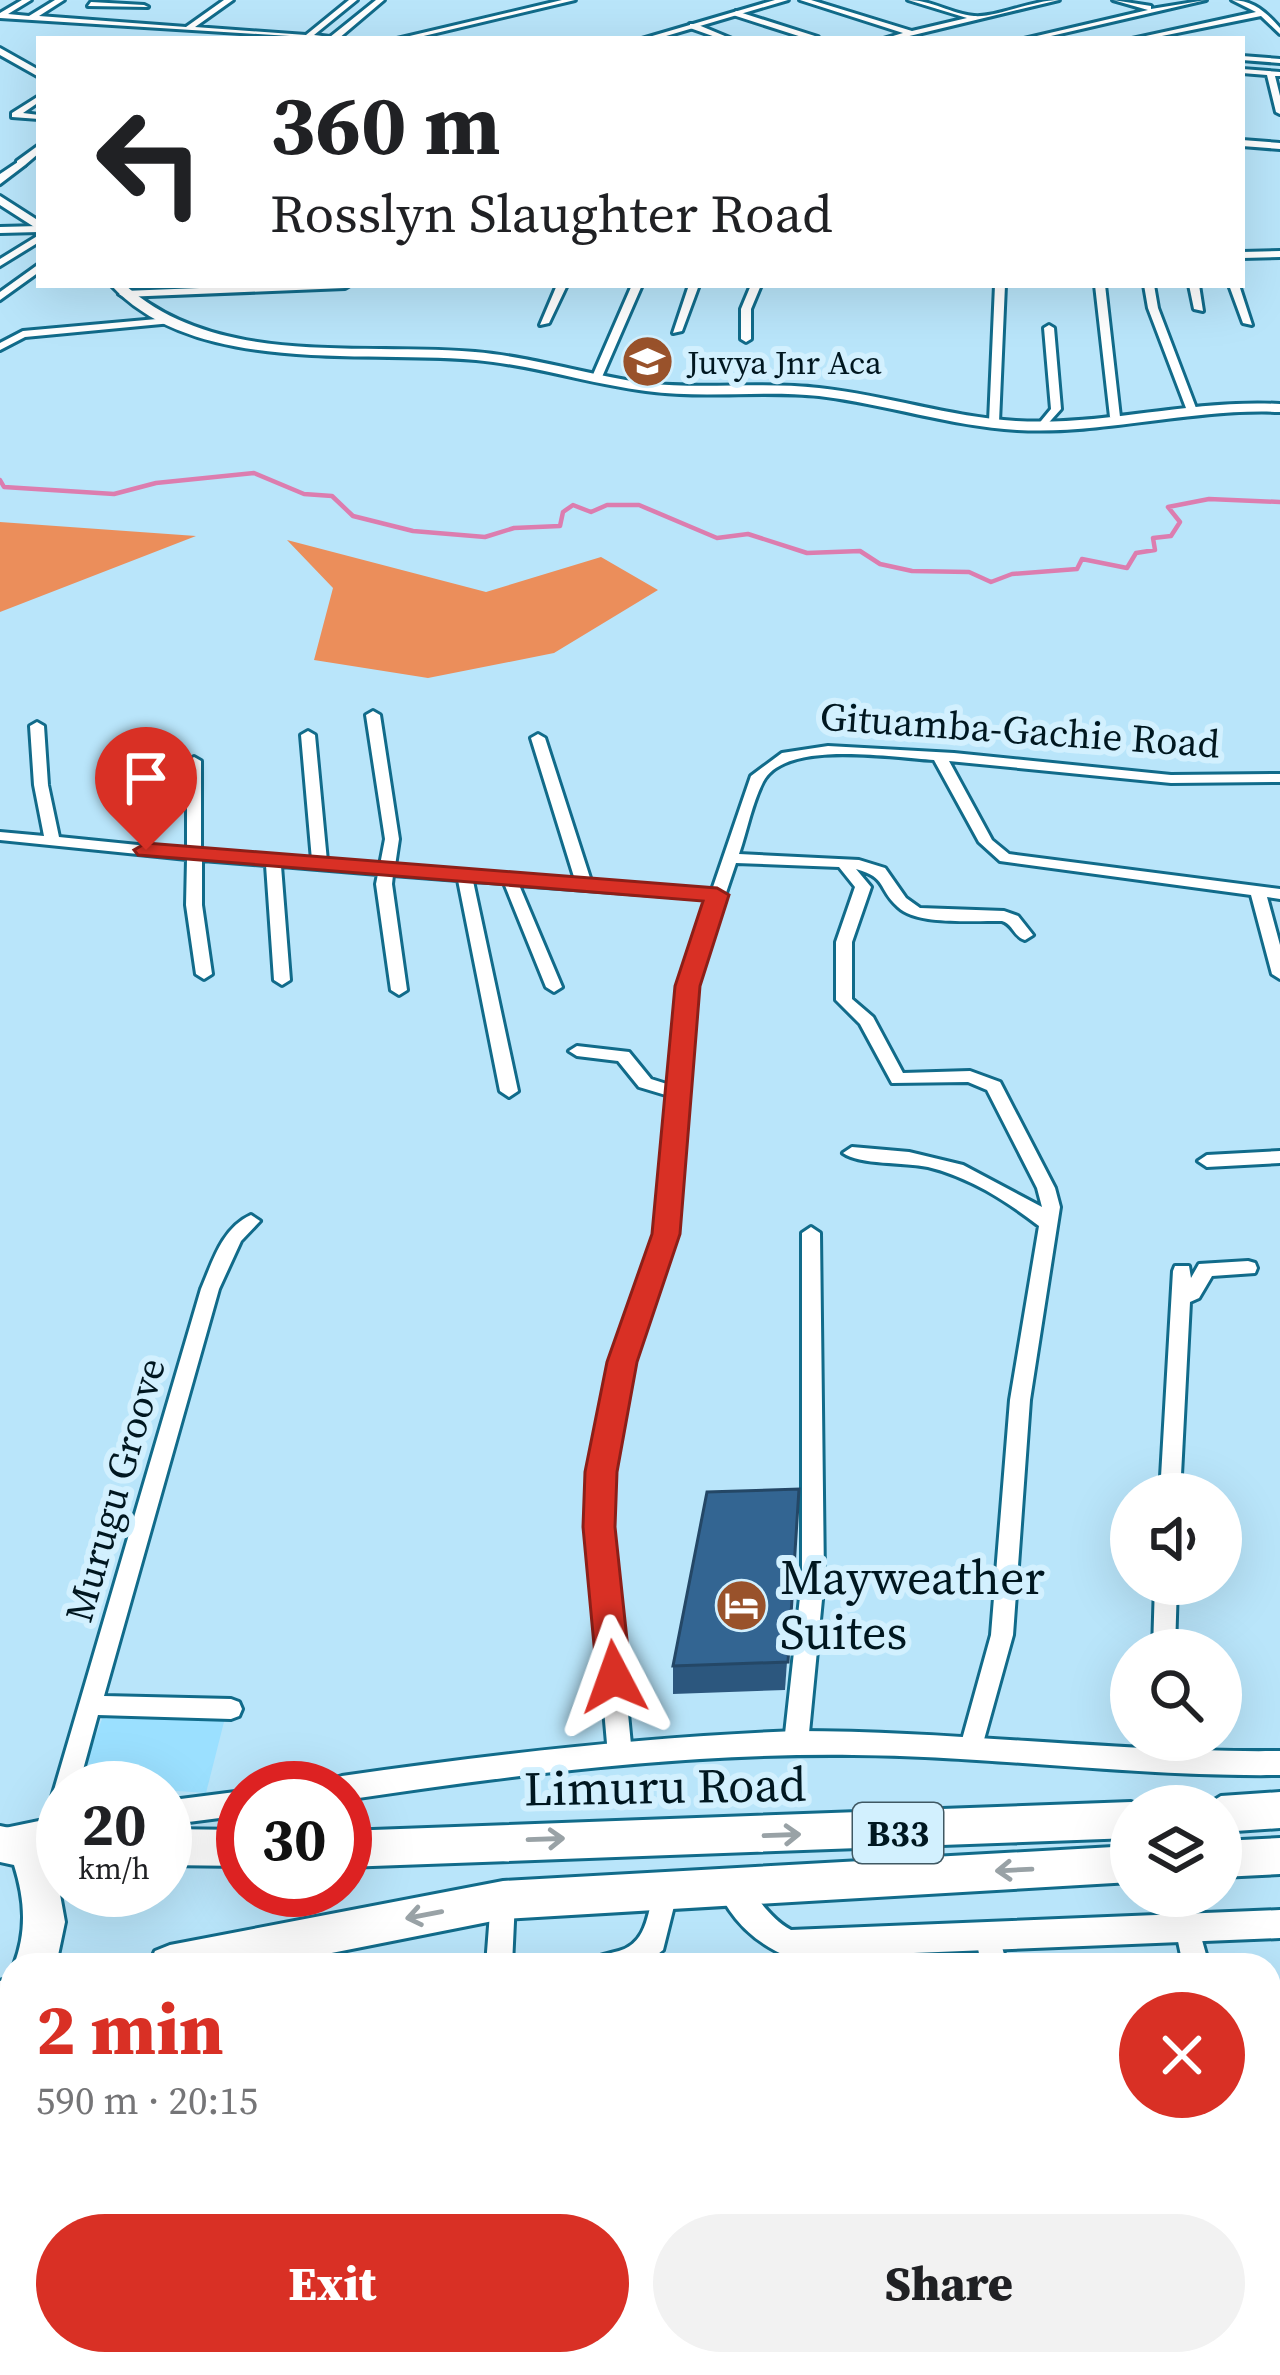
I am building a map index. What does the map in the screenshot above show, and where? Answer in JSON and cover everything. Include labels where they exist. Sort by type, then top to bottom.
[{"type":"highway","points":[[1242,1813],[1280,1810]]},
{"type":"highway","name":"Limuru Road","points":[[372,1848],[556,1838],[960,1832],[1110,1821]]},
{"type":"highway","points":[[35,1841],[44,1896],[44,1930],[37,1953]]},
{"type":"highway","points":[[1242,1858],[1280,1856]]},
{"type":"highway","name":"B33","points":[[259,1953],[503,1900],[1110,1865]]},
{"type":"main road","points":[[0,181],[21,163]]},
{"type":"main road","points":[[0,200],[36,229]]},
{"type":"main road","points":[[120,290],[138,307],[169,321],[272,346],[484,356],[650,388],[822,392],[1043,426],[1191,408],[1280,408]]},
{"type":"street","points":[[0,16],[27,0]]},
{"type":"street","points":[[32,18],[60,0]]},
{"type":"street","points":[[188,29],[230,0]]},
{"type":"street","points":[[309,36],[353,0]]},
{"type":"street","points":[[337,36],[380,0]]},
{"type":"street","points":[[414,36],[571,0]]},
{"type":"street","points":[[669,36],[784,0]]},
{"type":"street","points":[[805,0],[922,36]]},
{"type":"street","points":[[912,0],[975,18]]},
{"type":"street","points":[[1015,0],[1032,5]]},
{"type":"street","points":[[900,36],[1055,0]]},
{"type":"street","points":[[1117,0],[1152,10]]},
{"type":"street","points":[[1040,36],[1202,0]]},
{"type":"street","points":[[1236,0],[1258,10],[1280,32]]},
{"type":"street","points":[[65,20],[94,2],[145,7]]},
{"type":"street","points":[[1149,36],[1280,9]]},
{"type":"street","points":[[1002,12],[1023,18]]},
{"type":"street","points":[[736,13],[806,36]]},
{"type":"street","points":[[0,16],[269,36]]},
{"type":"street","points":[[1043,24],[1064,30]]},
{"type":"street","points":[[693,26],[720,36]]},
{"type":"street","points":[[2,54],[36,72]]},
{"type":"street","points":[[1245,58],[1280,61]]},
{"type":"street","points":[[1245,71],[1275,73],[1280,112]]},
{"type":"street","points":[[36,100],[15,115],[36,117]]},
{"type":"street","points":[[1245,142],[1280,146]]},
{"type":"street","points":[[21,163],[36,150]]},
{"type":"street","points":[[21,163],[36,164]]},
{"type":"street","points":[[0,230],[36,231]]},
{"type":"street","points":[[0,263],[36,233]]},
{"type":"street","points":[[1245,255],[1280,254]]},
{"type":"street","points":[[0,297],[36,269]]},
{"type":"street","points":[[120,290],[197,288]]},
{"type":"street","points":[[544,322],[561,288]]},
{"type":"street","points":[[597,377],[636,288]]},
{"type":"street","points":[[677,331],[693,288]]},
{"type":"street","points":[[746,339],[746,310],[756,288]]},
{"type":"street","points":[[994,422],[1000,288]]},
{"type":"street","points":[[1100,288],[1115,417]]},
{"type":"street","points":[[1149,288],[1191,408]]},
{"type":"street","points":[[1195,288],[1199,309]]},
{"type":"street","points":[[1235,288],[1248,323]]},
{"type":"street","points":[[0,347],[22,334],[169,321]]},
{"type":"street","points":[[1043,426],[1056,409],[1049,328]]},
{"type":"street","points":[[373,715],[392,839],[385,884],[399,990]]},
{"type":"street","points":[[37,726],[41,784],[52,839]]},
{"type":"street","points":[[308,735],[320,866]]},
{"type":"street","points":[[538,738],[584,884]]},
{"type":"street","name":"Gituamba-Gachie Road","points":[[620,1755],[599,1527],[601,1472],[622,1362],[666,1234],[687,986],[758,776],[782,758],[828,750],[1171,779],[1280,778]]},
{"type":"street","points":[[939,756],[986,842],[1005,858],[1280,895]]},
{"type":"street","points":[[194,761],[192,855],[205,974]]},
{"type":"street","points":[[0,836],[389,872],[717,895]]},
{"type":"street","points":[[728,858],[844,863],[880,871],[900,901],[916,913],[1004,916],[1013,919],[1025,935]]},
{"type":"street","points":[[273,862],[282,980]]},
{"type":"street","points":[[844,863],[862,887],[844,942],[844,1000],[867,1021],[895,1077],[970,1076],[994,1086],[1046,1188],[1048,1222],[1020,1400],[1002,1635],[972,1747]]},
{"type":"street","points":[[465,877],[509,1091]]},
{"type":"street","points":[[510,880],[554,987]]},
{"type":"street","points":[[1258,892],[1280,974]]},
{"type":"street","points":[[577,1051],[623,1056],[645,1083],[680,1093]]},
{"type":"street","points":[[852,1153],[928,1157],[971,1173],[1048,1222]]},
{"type":"street","points":[[1207,1161],[1280,1156]]},
{"type":"street","name":"Murugu Groove","points":[[74,1761],[210,1289],[233,1238],[251,1221]]},
{"type":"street","points":[[796,1743],[813,1579],[811,1233]]},
{"type":"street","points":[[1180,1298],[1192,1293],[1206,1269],[1248,1268]]},
{"type":"street","points":[[1171,1473],[1182,1271]]},
{"type":"street","points":[[90,1705],[231,1708]]},
{"type":"street","points":[[372,1783],[467,1769],[796,1743],[1110,1751]]},
{"type":"street","points":[[1242,1759],[1280,1762]]},
{"type":"street","points":[[729,1884],[749,1916],[770,1937],[804,1953]]},
{"type":"street","points":[[638,1953],[654,1942],[665,1890]]},
{"type":"street","points":[[500,1953],[503,1900]]},
{"type":"street","points":[[900,1953],[991,1951],[1187,1927],[1280,1924]]},
{"type":"street","points":[[1187,1927],[1193,1953]]},
{"type":"shaded area","points":[[0,522],[196,536],[0,612]]},
{"type":"shaded area","points":[[287,540],[486,592],[601,557],[658,590],[554,653],[428,678],[314,660],[333,588]]},
{"type":"shaded area","points":[[105,1711],[226,1714],[206,1793],[192,1792],[192,1761],[87,1761]]},
{"type":"building","name":"Mayweather Suites","points":[[799,1489],[788,1662],[673,1666],[707,1492]]},
{"type":"waterway","points":[[0,480],[4,487],[114,494],[156,483],[254,473],[304,494],[332,496],[353,516],[413,531],[485,537],[514,528],[560,526],[563,512],[573,505],[591,512],[607,505],[639,505],[717,538],[748,534],[807,553],[860,551],[880,564],[912,571],[969,572],[991,582],[1012,574],[1077,569],[1082,559],[1127,568],[1136,553],[1155,550],[1153,538],[1171,536],[1180,522],[1168,507],[1209,499],[1280,502]]},
{"type":"place","name":"Juvya Jnr Aca","points":[[648,362]]},
{"type":"place","name":"Mayweather Suites","points":[[741,1605]]},
{"type":"route","points":[[146,850],[717,895],[687,986],[666,1234],[622,1362],[601,1472],[599,1527],[614,1677]]}]
